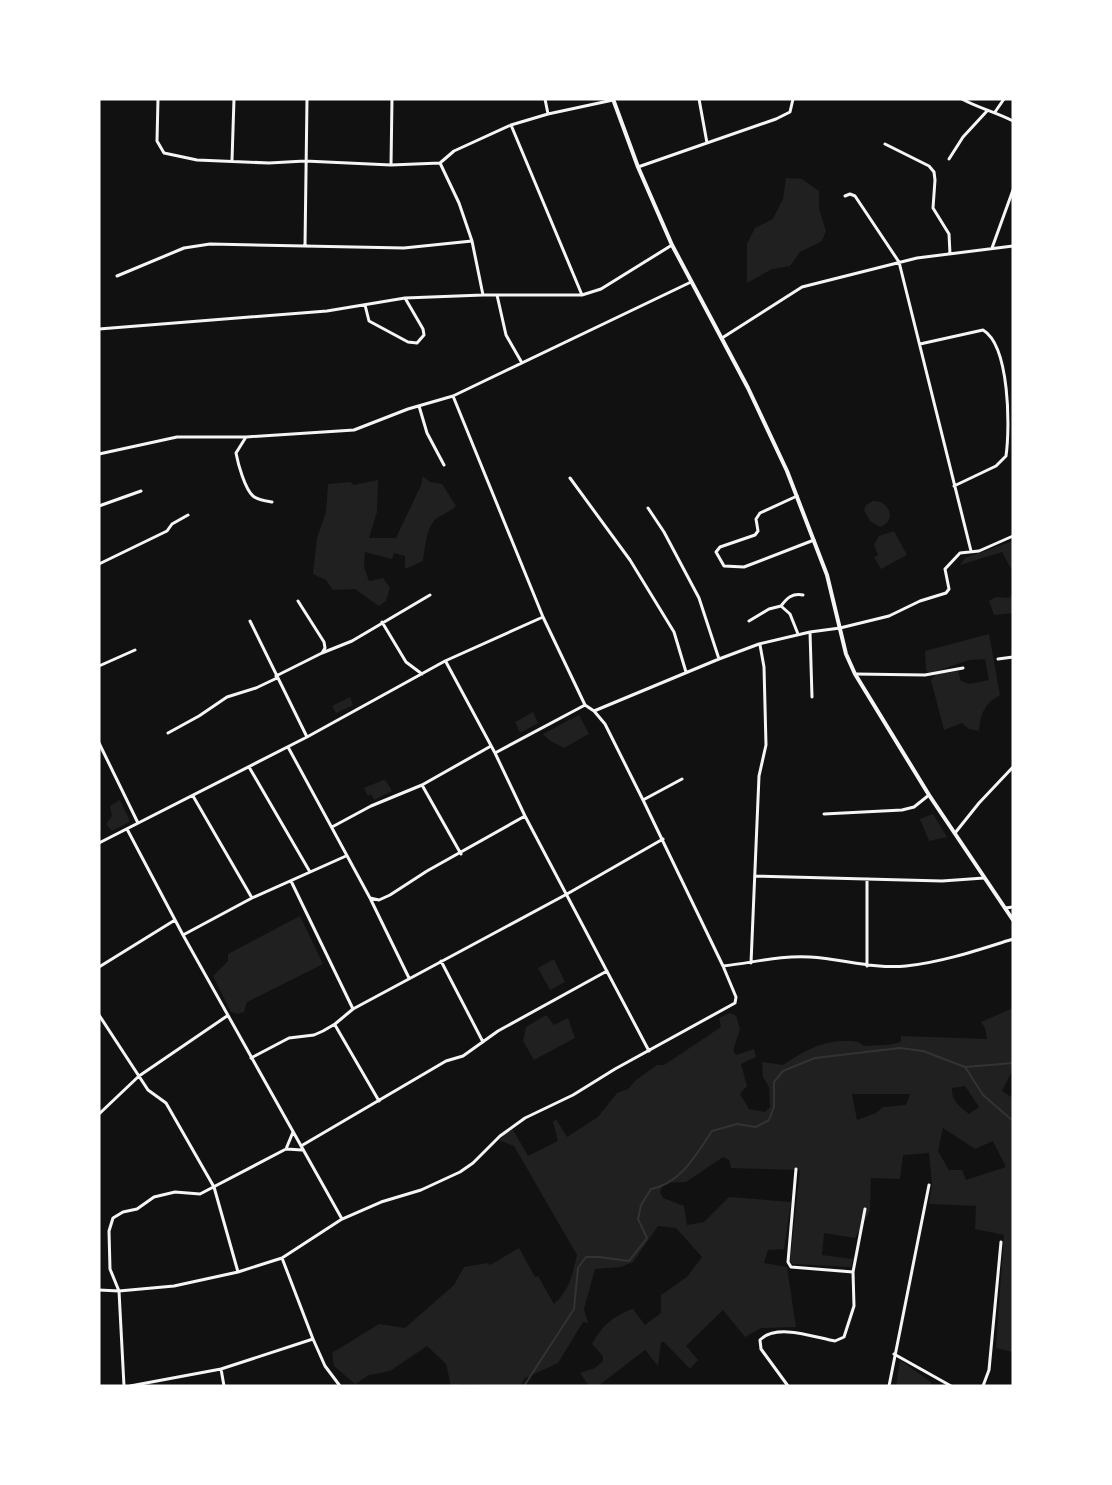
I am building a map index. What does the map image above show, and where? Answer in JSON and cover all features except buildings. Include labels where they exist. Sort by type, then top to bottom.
[{"type":"street","points":[[158,99],[157,141],[164,153],[197,160],[391,165],[440,163],[454,151],[511,125],[548,114],[613,100],[638,167],[672,244],[766,425],[796,496],[832,594],[846,654],[855,674],[928,795],[1013,920]]},
{"type":"street","points":[[232,160],[234,99]]},
{"type":"street","points":[[305,245],[307,99]]},
{"type":"street","points":[[391,165],[392,99]]},
{"type":"street","points":[[545,99],[548,114]]},
{"type":"street","points":[[699,99],[707,143]]},
{"type":"street","points":[[638,167],[776,119],[790,112],[793,99]]},
{"type":"street","points":[[962,99],[1013,121]]},
{"type":"street","points":[[995,112],[1004,99]]},
{"type":"street","points":[[950,159],[963,137],[987,111]]},
{"type":"street","points":[[511,125],[582,295]]},
{"type":"street","points":[[885,144],[929,166],[934,172],[933,208],[949,234],[950,254]]},
{"type":"street","points":[[440,163],[459,203],[472,241],[483,295]]},
{"type":"street","points":[[992,248],[1013,190]]},
{"type":"street","points":[[845,196],[850,194],[855,196],[899,262],[971,551]]},
{"type":"street","points":[[117,276],[184,248],[210,244],[404,248],[472,241]]},
{"type":"street","points":[[99,329],[327,311],[405,298],[582,295],[602,289],[672,244]]},
{"type":"street","points":[[722,339],[802,287],[899,262],[1013,246]]},
{"type":"street","points":[[99,454],[177,437],[246,437],[354,430],[453,396],[691,282]]},
{"type":"street","points":[[497,295],[506,335],[522,363]]},
{"type":"street","points":[[364,305],[369,321],[408,342],[417,343],[424,335],[423,329],[405,298]]},
{"type":"street","points":[[920,344],[979,330],[987,332],[992,337],[999,357],[1011,406],[1004,460],[954,486]]},
{"type":"street","points":[[99,1290],[118,1291],[174,1286],[238,1272],[282,1258],[342,1219],[381,1202],[421,1190],[460,1172],[513,1126],[573,1095],[615,1069],[735,1003],[736,997],[723,966],[644,800],[609,732],[594,711],[585,705],[543,617],[453,396]]},
{"type":"street","points":[[419,406],[427,433],[444,465]]},
{"type":"street","points":[[246,437],[236,453],[243,477],[251,495],[259,500],[272,502]]},
{"type":"street","points":[[570,478],[630,560],[675,632],[686,672]]},
{"type":"street","points":[[99,506],[141,491]]},
{"type":"street","points":[[796,496],[760,513],[756,519],[758,531],[755,535],[718,548],[716,552],[718,557],[724,566],[744,567],[814,540]]},
{"type":"street","points":[[648,508],[664,532],[699,598],[719,659]]},
{"type":"street","points":[[99,564],[167,531],[188,515]]},
{"type":"street","points":[[594,711],[759,644],[798,634],[840,628],[897,613],[920,601],[946,593],[949,589],[945,569],[958,555],[979,551],[1013,536]]},
{"type":"street","points":[[749,621],[769,609],[781,606],[794,594],[803,595]]},
{"type":"street","points":[[168,733],[227,697],[256,688],[322,653],[352,641],[430,595]]},
{"type":"street","points":[[298,601],[324,642],[325,648],[322,653]]},
{"type":"street","points":[[781,606],[790,615],[798,634]]},
{"type":"street","points":[[99,843],[249,768],[445,661],[543,617]]},
{"type":"street","points":[[250,621],[307,737]]},
{"type":"street","points":[[382,622],[405,662],[422,674]]},
{"type":"street","points":[[810,632],[812,697]]},
{"type":"street","points":[[751,963],[759,776],[766,745],[764,668],[759,644]]},
{"type":"street","points":[[99,666],[135,650]]},
{"type":"street","points":[[998,658],[1013,657]]},
{"type":"street","points":[[445,661],[649,1051]]},
{"type":"street","points":[[855,674],[925,675],[963,668]]},
{"type":"street","points":[[495,753],[585,705]]},
{"type":"street","points":[[99,743],[138,823]]},
{"type":"street","points":[[332,827],[371,806],[422,785],[491,746]]},
{"type":"street","points":[[288,747],[370,898],[409,978]]},
{"type":"street","points":[[955,833],[1013,767]]},
{"type":"street","points":[[249,768],[310,872]]},
{"type":"street","points":[[644,800],[682,779]]},
{"type":"street","points":[[422,785],[461,854]]},
{"type":"street","points":[[824,813],[903,810],[920,803],[928,795]]},
{"type":"street","points":[[193,796],[252,898]]},
{"type":"street","points":[[370,898],[379,900],[390,895],[525,816]]},
{"type":"street","points":[[127,828],[227,1016],[342,1219]]},
{"type":"street","points":[[251,1058],[289,1038],[314,1035],[335,1024],[353,1009],[567,894],[663,839]]},
{"type":"street","points":[[183,935],[252,898],[346,856]]},
{"type":"street","points":[[755,876],[952,881],[984,878]]},
{"type":"street","points":[[867,879],[867,966]]},
{"type":"street","points":[[291,880],[353,1009]]},
{"type":"street","points":[[1005,908],[1013,907]]},
{"type":"street","points":[[99,967],[175,920]]},
{"type":"street","points":[[723,966],[793,957],[827,959],[867,966],[905,966],[939,960],[1013,939]]},
{"type":"street","points":[[441,961],[483,1042]]},
{"type":"street","points":[[124,1386],[118,1291],[110,1269],[109,1232],[113,1218],[123,1212],[137,1209],[154,1197],[175,1192],[195,1195],[286,1149],[302,1148],[446,1061],[463,1056],[498,1031],[607,971]]},
{"type":"street","points":[[99,1015],[148,1090],[166,1103],[214,1187],[238,1272]]},
{"type":"street","points":[[99,1114],[139,1076],[227,1016]]},
{"type":"street","points":[[335,1024],[379,1101]]},
{"type":"street","points":[[286,1149],[293,1132]]},
{"type":"street","points":[[796,1169],[788,1262],[791,1267],[853,1272]]},
{"type":"street","points":[[889,1386],[929,1185]]},
{"type":"street","points":[[785,1385],[760,1349],[760,1340],[766,1334],[779,1331],[835,1341],[842,1339],[854,1306],[853,1272],[865,1209]]},
{"type":"street","points":[[983,1386],[988,1370],[1001,1242]]},
{"type":"street","points":[[282,1258],[313,1340],[325,1366],[340,1386]]},
{"type":"street","points":[[130,1386],[221,1369],[313,1340]]},
{"type":"street","points":[[894,1354],[951,1386]]},
{"type":"street","points":[[221,1369],[224,1386]]},
{"type":"shaded area","points":[[786,178],[802,179],[819,191],[819,209],[826,231],[822,241],[800,252],[790,266],[772,269],[747,283],[747,244],[755,228],[773,219],[783,199]]},
{"type":"shaded area","points":[[423,476],[430,482],[442,484],[456,506],[438,517],[430,528],[423,561],[405,569],[405,556],[394,553],[392,559],[365,552],[364,567],[369,581],[383,578],[390,588],[386,601],[379,606],[355,589],[333,590],[326,580],[313,574],[317,538],[326,512],[328,484],[350,482],[354,485],[378,480],[377,512],[369,538],[396,538]]},
{"type":"shaded area","points":[[873,501],[884,504],[889,512],[888,521],[880,527],[870,521],[864,510],[866,505]]},
{"type":"shaded area","points":[[894,531],[907,555],[881,569],[874,557],[878,555],[874,545],[879,536]]},
{"type":"shaded area","points":[[1013,541],[1013,572],[1002,552],[960,565],[965,558]]},
{"type":"shaded area","points":[[1013,593],[1013,613],[994,615],[989,601],[996,597],[1009,598]]},
{"type":"shaded area","points":[[989,634],[1000,695],[984,710],[979,731],[969,729],[962,723],[944,730],[931,680],[936,674],[958,671],[961,681],[969,684],[989,680],[985,659],[969,660],[931,673],[926,671],[925,651]]},
{"type":"shaded area","points":[[350,697],[353,705],[336,713],[332,706]]},
{"type":"shaded area","points":[[533,712],[538,723],[520,733],[515,722]]},
{"type":"shaded area","points":[[579,715],[589,734],[564,748],[543,734]]},
{"type":"shaded area","points":[[383,780],[392,791],[374,800],[371,794],[368,796],[364,788]]},
{"type":"shaded area","points":[[120,800],[129,822],[112,831],[106,824],[112,816],[110,806]]},
{"type":"shaded area","points":[[933,814],[947,837],[929,841],[920,819]]},
{"type":"shaded area","points":[[300,916],[323,964],[247,1002],[244,1012],[238,1014],[231,1012],[213,976],[228,961],[228,954]]},
{"type":"shaded area","points":[[554,959],[565,982],[550,990],[538,968]]},
{"type":"shaded area","points":[[1013,1008],[1013,1069],[1002,1091],[1013,1098],[1013,1352],[996,1348],[1004,1235],[975,1229],[976,1206],[929,1204],[932,1184],[929,1153],[903,1155],[900,1179],[871,1178],[870,1211],[855,1238],[824,1233],[822,1255],[853,1259],[851,1267],[793,1264],[790,1261],[800,1170],[731,1168],[729,1160],[723,1157],[686,1182],[664,1183],[660,1192],[663,1198],[684,1206],[687,1225],[704,1222],[729,1197],[791,1202],[784,1249],[768,1250],[764,1263],[787,1267],[796,1327],[761,1328],[745,1337],[723,1310],[686,1346],[698,1360],[690,1369],[664,1342],[661,1342],[658,1366],[645,1350],[598,1386],[589,1386],[580,1373],[595,1368],[603,1361],[603,1356],[592,1344],[604,1327],[614,1318],[633,1309],[645,1325],[661,1313],[661,1295],[687,1277],[702,1257],[676,1228],[658,1226],[633,1262],[621,1267],[595,1269],[584,1309],[588,1323],[583,1322],[558,1363],[525,1378],[520,1386],[463,1384],[451,1386],[446,1364],[427,1346],[390,1371],[369,1375],[355,1384],[334,1366],[332,1353],[379,1324],[405,1328],[454,1285],[464,1267],[488,1263],[490,1265],[519,1248],[535,1277],[538,1276],[554,1304],[564,1293],[572,1276],[577,1255],[514,1146],[499,1140],[512,1128],[528,1156],[558,1141],[553,1122],[556,1119],[567,1137],[598,1117],[617,1093],[628,1089],[636,1080],[657,1065],[664,1065],[721,1027],[719,1018],[730,1013],[736,1016],[740,1029],[733,1051],[736,1055],[754,1049],[756,1057],[741,1064],[747,1086],[740,1094],[749,1109],[765,1112],[770,1107],[769,1087],[763,1077],[762,1062],[783,1065],[813,1048],[837,1041],[854,1041],[864,1046],[901,1042],[901,1036],[987,1039],[981,1022]],"holes":[[[965,1086],[979,1107],[969,1114],[957,1103],[952,1092],[952,1088]],[[852,1094],[910,1094],[906,1105],[883,1107],[876,1113],[857,1120]],[[943,1128],[975,1149],[993,1141],[1006,1167],[966,1180],[962,1170],[949,1170],[938,1151]]]},
{"type":"shaded area","points":[[546,1015],[554,1025],[568,1018],[575,1038],[534,1060],[523,1041],[526,1027]]},
{"type":"shaded area","points":[[900,1360],[931,1382],[931,1386],[896,1386]]},
{"type":"waterway","points":[[524,1386],[574,1309],[578,1268],[586,1257],[629,1261],[647,1238],[638,1219],[641,1205],[651,1189],[671,1181],[687,1167],[712,1131],[737,1124],[756,1127],[769,1120],[774,1107],[774,1082],[783,1071],[815,1058],[900,1048],[923,1051],[965,1067],[983,1095],[1013,1121]]},
{"type":"waterway","points":[[965,1067],[1013,1063]]}]
